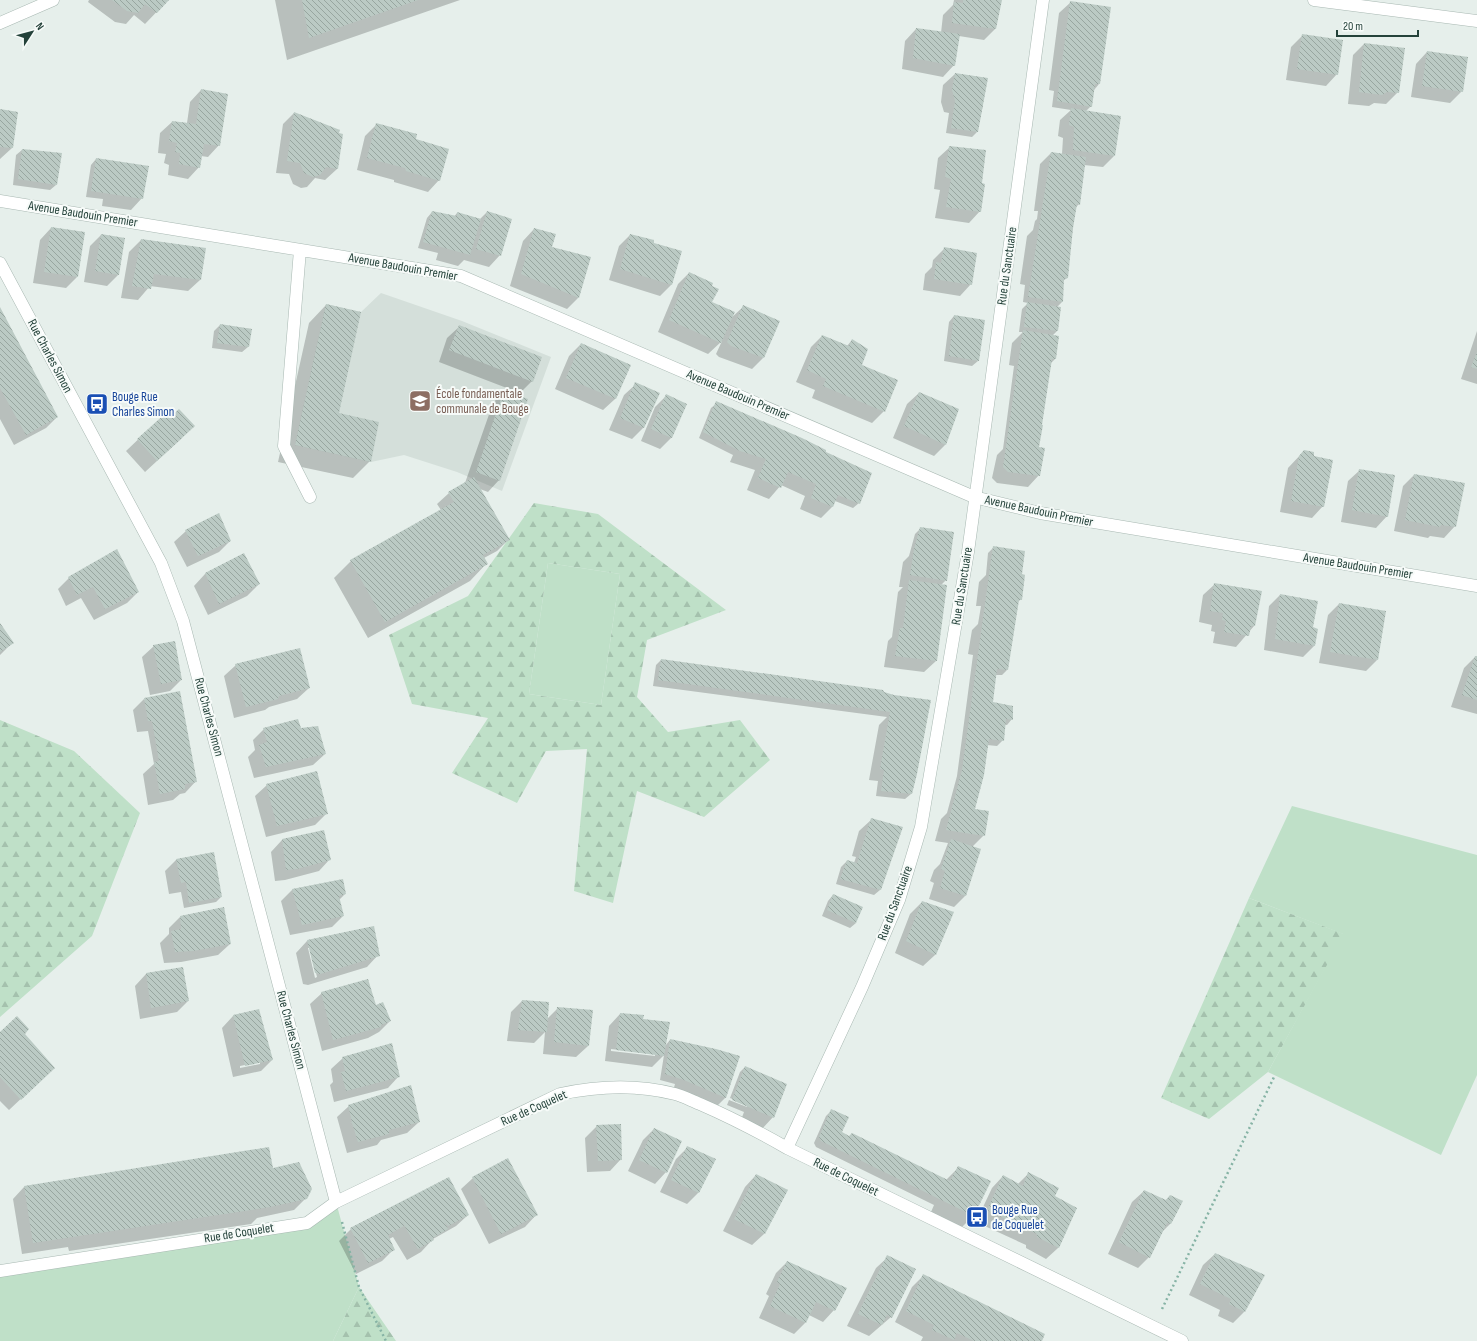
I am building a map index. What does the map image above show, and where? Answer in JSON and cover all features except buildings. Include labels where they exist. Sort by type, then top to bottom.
[{"type":"street","points":[[0,23],[53,0]]},
{"type":"street","name":"Rue du Sanctuaire","points":[[787,1148],[862,987],[896,908],[921,827],[968,552],[974,497],[984,437],[1043,0]]},
{"type":"street","points":[[1314,0],[1477,21]]},
{"type":"street","name":"Avenue Baudouin Premier","points":[[0,201],[462,276],[974,497],[1040,513],[1477,586]]},
{"type":"street","points":[[300,250],[284,446],[310,497]]},
{"type":"street","name":"Rue Charles Simon","points":[[0,263],[161,563],[183,621],[336,1202]]},
{"type":"street","name":"Rue de Coquelet","points":[[0,1271],[307,1223],[336,1202],[560,1094],[582,1089],[615,1087],[675,1094],[729,1116],[787,1148],[1182,1341]]},
{"type":"path","points":[[1153,1327],[1275,1075]]},
{"type":"path","points":[[336,1202],[359,1288],[386,1341]]},
{"type":"shaded area","name":"École fondamentale communale de Bouge","points":[[381,293],[462,321],[551,357],[502,491],[457,472],[404,455],[371,462],[295,445],[326,304],[361,312]]},
{"type":"green space","points":[[534,503],[598,514],[726,610],[647,640],[637,697],[668,732],[740,720],[770,760],[704,817],[637,791],[613,903],[574,891],[587,749],[546,751],[517,803],[452,773],[488,718],[412,704],[389,635],[468,596]],"holes":[[[548,563],[620,574],[601,705],[529,694]]]},
{"type":"green space","points":[[548,563],[620,574],[601,705],[529,694]]},
{"type":"green space","points":[[0,720],[74,751],[140,813],[92,936],[0,1017]]},
{"type":"green space","points":[[1292,806],[1477,855],[1477,1075],[1441,1155],[1268,1072],[1343,934],[1249,898]]},
{"type":"green space","points":[[1249,898],[1344,934],[1268,1072],[1209,1119],[1161,1098]]},
{"type":"green space","points":[[336,1202],[359,1287],[333,1341],[0,1341],[0,1271],[307,1223]]},
{"type":"green space","points":[[359,1287],[396,1341],[333,1341]]},
{"type":"place","name":"École fondamentale communale de Bouge","points":[[420,401]]},
{"type":"place","name":"Bouge Rue Charles Simon","points":[[97,404]]},
{"type":"place","name":"Bouge Rue de Coquelet","points":[[977,1217]]}]
